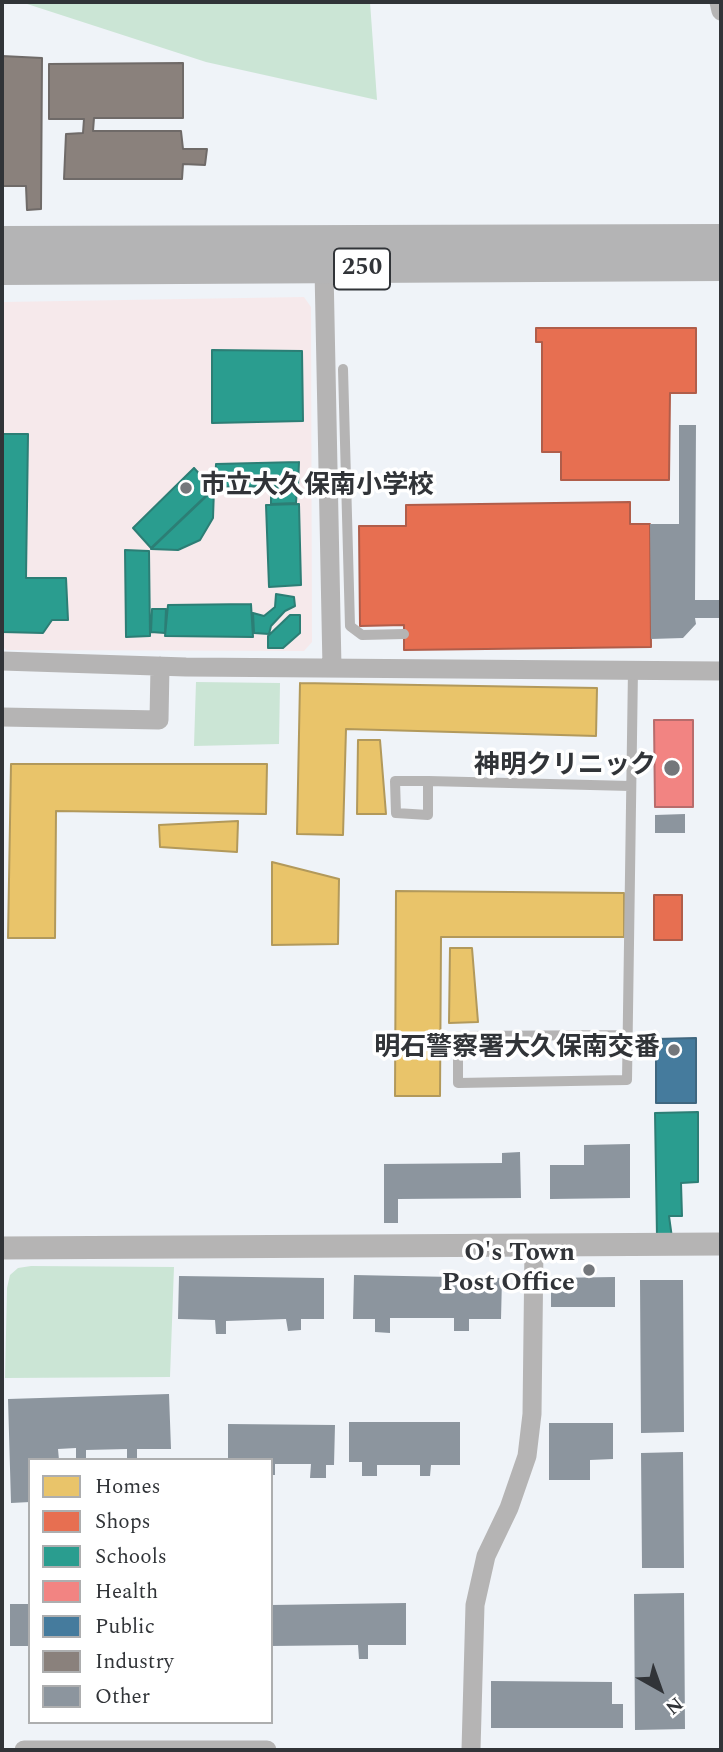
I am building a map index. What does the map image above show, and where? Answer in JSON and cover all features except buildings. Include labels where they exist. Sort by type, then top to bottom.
[{"type":"highway","name":"250","points":[[2,242],[721,240]]},
{"type":"highway","name":"250","points":[[2,270],[324,270],[721,265]]},
{"type":"street","points":[[719,2],[721,12]]},
{"type":"street","points":[[324,270],[332,668]]},
{"type":"street","points":[[2,662],[721,671]]},
{"type":"street","points":[[2,717],[159,720],[160,666]]},
{"type":"street","points":[[2,1248],[721,1244]]},
{"type":"street","points":[[471,1750],[475,1605],[486,1556],[509,1508],[527,1456],[532,1414],[534,1247]]},
{"type":"street","points":[[24,1750],[267,1750]]},
{"type":"lane","points":[[343,369],[345,521],[350,626],[362,635],[404,634]]},
{"type":"lane","points":[[627,1035],[458,1037],[458,1083],[626,1080],[627,1035],[633,670]]},
{"type":"lane","points":[[428,780],[428,815],[396,813],[395,781],[428,780],[631,786]]},
{"type":"shaded area","points":[[304,297],[311,307],[312,642],[304,651],[6,650],[2,646],[4,302]]},
{"type":"green space","points":[[21,2],[370,2],[377,100],[206,62]]},
{"type":"green space","points":[[196,682],[280,683],[279,744],[194,746]]},
{"type":"green space","points":[[174,1267],[170,1377],[5,1378],[7,1288],[10,1275],[18,1268]]},
{"type":"place","name":"市立大久保南小学校","points":[[186,488]]},
{"type":"place","name":"神明クリニック","points":[[672,768]]},
{"type":"place","name":"明石警察署大久保南交番","points":[[674,1050]]},
{"type":"place","name":"O's Town Post Office","points":[[589,1270]]}]
